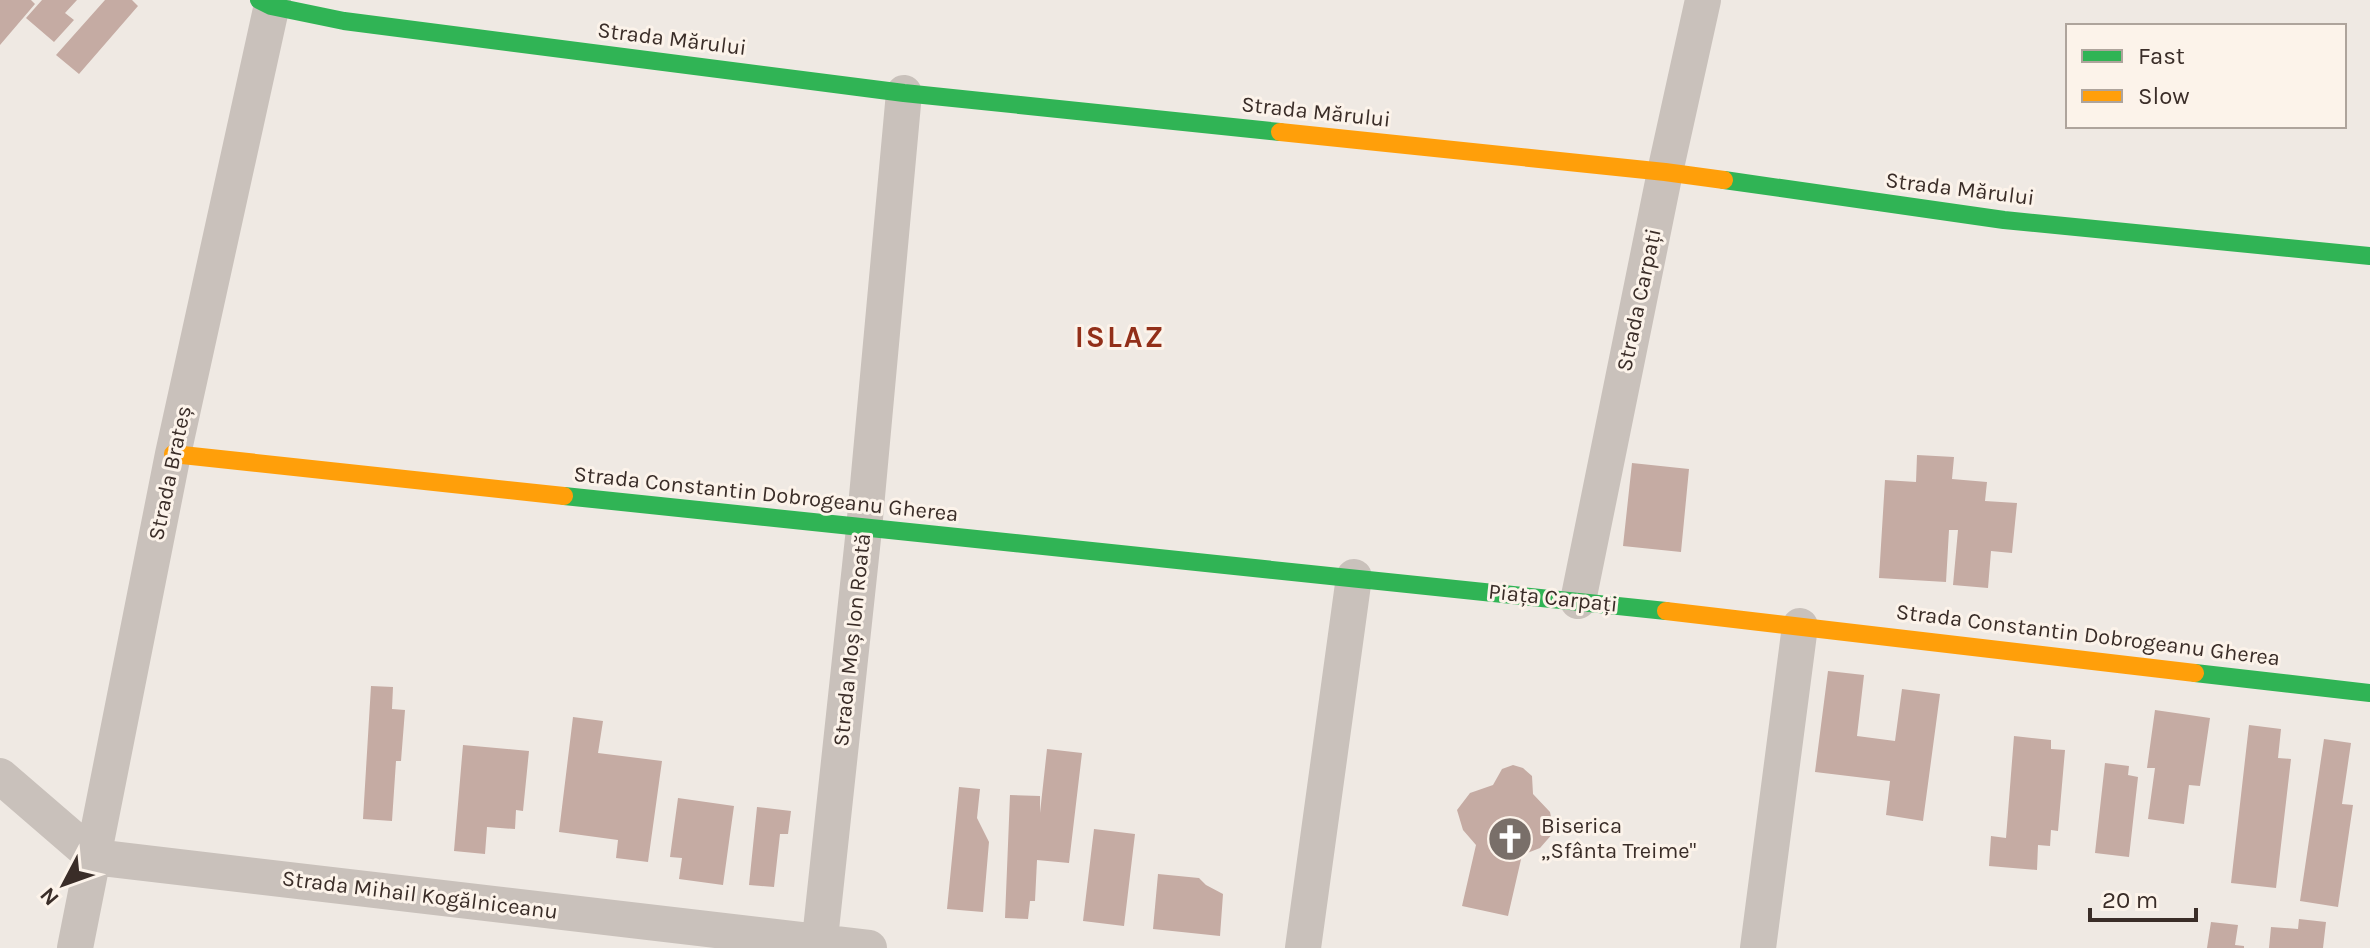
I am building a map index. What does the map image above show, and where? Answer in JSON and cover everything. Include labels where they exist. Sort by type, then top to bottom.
[{"type":"street","name":"Strada Carpați","points":[[1578,601],[1703,0]]},
{"type":"street","name":"Strada Mărului","points":[[268,2],[344,21],[904,93],[1665,172],[2004,220],[2370,256]]},
{"type":"street","name":"Strada Brateș","points":[[75,948],[173,454],[268,2]]},
{"type":"street","name":"Strada Moș Ion Roată","points":[[819,945],[864,529],[904,93]]},
{"type":"street","name":"Strada Constantin Dobrogeanu Gherea","points":[[173,454],[864,529],[1354,577]]},
{"type":"street","name":"Piața Carpați","points":[[1354,577],[1800,626]]},
{"type":"street","points":[[1303,948],[1354,577]]},
{"type":"street","name":"Strada Constantin Dobrogeanu Gherea","points":[[1800,626],[2370,693]]},
{"type":"street","points":[[1758,948],[1800,626]]},
{"type":"street","points":[[0,776],[94,857]]},
{"type":"street","name":"Strada Mihail Kogălniceanu","points":[[94,857],[819,945],[869,948]]},
{"type":"building","points":[[0,0],[31,0],[35,4],[0,45]]},
{"type":"building","points":[[42,0],[77,0],[65,13],[74,20],[54,42],[26,18]]},
{"type":"building","points":[[105,0],[132,0],[138,6],[79,74],[56,55]]},
{"type":"building","points":[[1917,455],[1954,457],[1952,479],[1987,482],[1985,501],[2017,503],[2012,553],[1991,551],[1988,588],[1953,585],[1958,530],[1949,530],[1946,582],[1879,578],[1885,480],[1916,482]]},
{"type":"building","points":[[1632,463],[1689,469],[1681,552],[1623,546]]},
{"type":"building","points":[[1828,671],[1864,675],[1857,736],[1895,741],[1902,689],[1940,694],[1923,821],[1886,815],[1890,781],[1815,772]]},
{"type":"building","points":[[371,686],[393,687],[392,709],[405,710],[401,761],[396,761],[392,821],[363,819]]},
{"type":"building","points":[[2155,710],[2210,718],[2200,786],[2189,785],[2184,824],[2148,819],[2155,768],[2147,768]]},
{"type":"building","points":[[573,717],[603,721],[598,753],[662,761],[648,862],[616,858],[618,840],[559,832]]},
{"type":"building","points":[[2249,725],[2281,729],[2278,758],[2291,759],[2276,888],[2231,883]]},
{"type":"building","points":[[2014,736],[2051,740],[2051,749],[2065,750],[2058,831],[2051,830],[2050,846],[2038,845],[2037,870],[1989,866],[1991,836],[2006,838]]},
{"type":"building","points":[[2324,739],[2351,743],[2342,804],[2353,805],[2338,907],[2300,901]]},
{"type":"building","points":[[463,745],[529,751],[523,811],[516,810],[515,829],[487,827],[485,854],[454,851]]},
{"type":"building","points":[[1047,749],[1082,753],[1069,863],[1037,860],[1035,901],[1030,901],[1028,919],[1005,918],[1010,795],[1040,796],[1040,813]]},
{"type":"building","points":[[2105,763],[2129,766],[2128,775],[2138,777],[2129,857],[2095,853]]},
{"type":"building","name":"Biserica „Sfânta Treime\"","points":[[1513,765],[1523,768],[1532,776],[1533,794],[1550,812],[1554,832],[1540,848],[1522,855],[1508,916],[1462,906],[1476,845],[1463,830],[1457,810],[1470,793],[1493,785],[1502,769]]},
{"type":"building","points":[[959,787],[980,789],[977,818],[989,842],[983,912],[947,909]]},
{"type":"building","points":[[678,798],[734,806],[723,885],[679,879],[682,858],[670,857]]},
{"type":"building","points":[[757,807],[791,811],[788,834],[780,834],[774,887],[749,885]]},
{"type":"building","points":[[1094,829],[1135,834],[1124,926],[1083,921]]},
{"type":"building","points":[[1158,874],[1199,878],[1223,894],[1220,936],[1153,929]]},
{"type":"building","points":[[2299,919],[2326,922],[2323,948],[2269,948],[2271,927],[2298,929]]},
{"type":"building","points":[[2211,922],[2238,925],[2235,945],[2244,948],[2207,948]]},
{"type":"traffic: fast","points":[[259,0],[271,6],[344,21],[904,93],[1280,132]]},
{"type":"traffic: fast","points":[[1724,180],[2004,220],[2370,256]]},
{"type":"traffic: fast","points":[[564,496],[1666,611]]},
{"type":"traffic: fast","points":[[2195,673],[2370,693]]},
{"type":"traffic: slow","points":[[1280,132],[1724,180]]},
{"type":"traffic: slow","points":[[173,454],[564,496]]},
{"type":"traffic: slow","points":[[1666,611],[2195,673]]},
{"type":"place","name":"Biserica „Sfânta Treime\"","points":[[1510,839]]},
{"type":"district","name":"ISLAZ","points":[[1120,337]]}]
